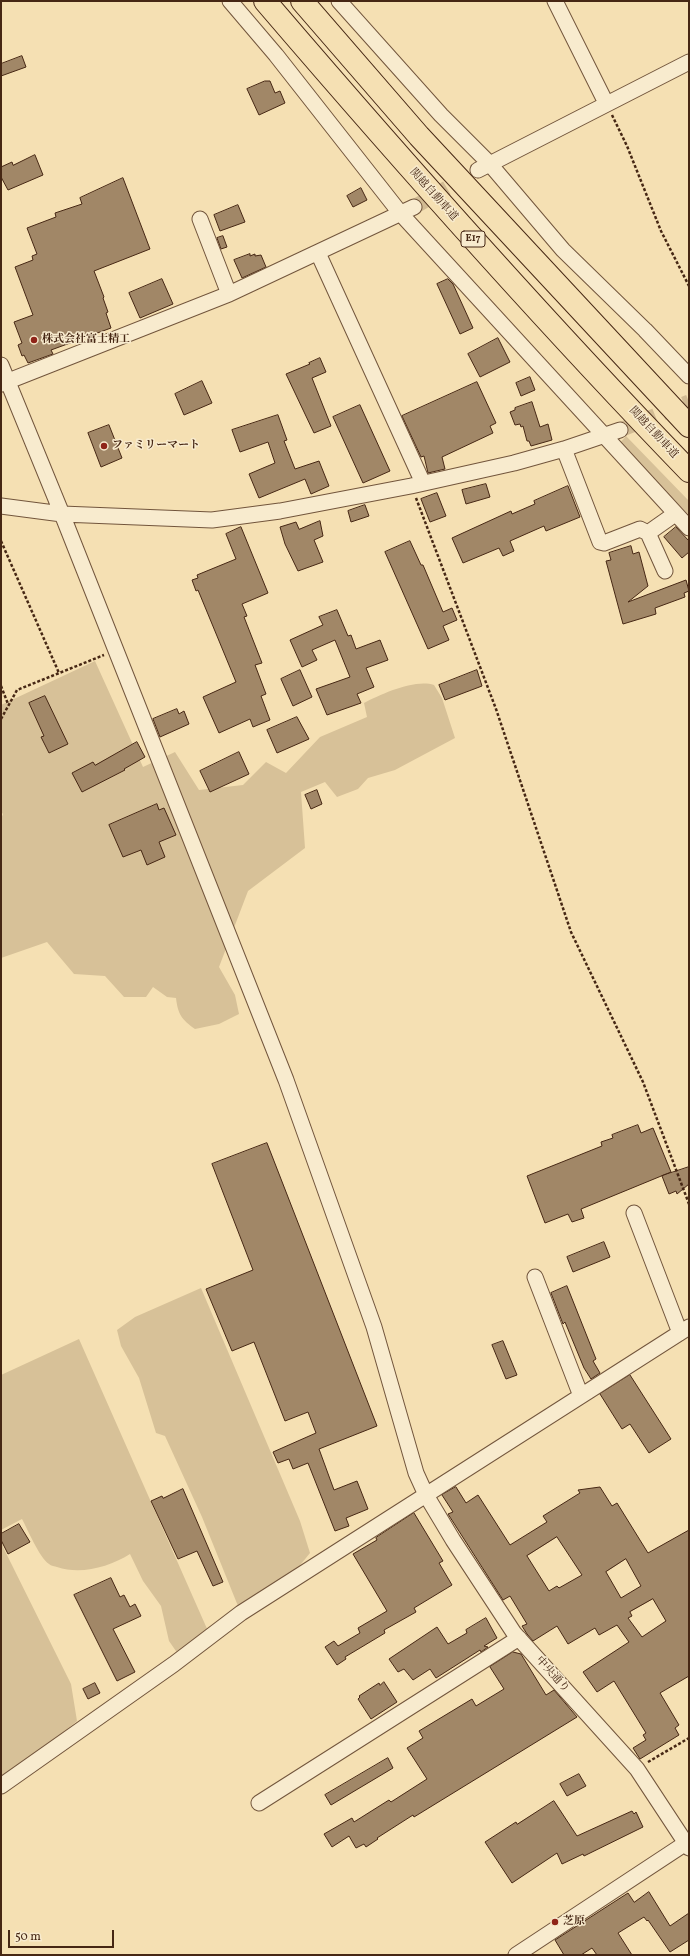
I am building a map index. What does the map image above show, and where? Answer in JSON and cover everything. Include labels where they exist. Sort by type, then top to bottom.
[{"type":"highway","name":"関越自動車道","points":[[265,1],[393,150],[504,273],[689,471]]},
{"type":"highway","name":"E17","points":[[302,1],[419,136],[689,426]]},
{"type":"street","points":[[230,1],[408,210],[613,433],[624,459],[689,528]]},
{"type":"street","points":[[339,1],[441,115],[483,166],[563,250],[645,330],[689,376]]},
{"type":"street","points":[[555,1],[606,103]]},
{"type":"street","points":[[483,166],[689,62]]},
{"type":"street","points":[[4,383],[229,294],[408,210]]},
{"type":"street","points":[[200,219],[229,294]]},
{"type":"street","points":[[318,252],[417,485]]},
{"type":"street","name":"中央通り","points":[[1,365],[4,383],[62,514],[286,1080],[374,1328],[416,1473],[426,1495],[453,1540],[519,1638],[637,1769],[688,1844]]},
{"type":"street","points":[[1,506],[62,514],[212,520],[280,511],[417,485],[564,450],[613,433]]},
{"type":"street","points":[[564,450],[600,542],[604,543],[640,529],[648,533],[665,570]]},
{"type":"street","points":[[648,533],[675,514]]},
{"type":"street","points":[[1,1786],[174,1664],[241,1612],[685,1330],[634,1213]]},
{"type":"street","points":[[535,1277],[581,1396]]},
{"type":"street","points":[[259,1803],[519,1638]]},
{"type":"street","points":[[516,1955],[688,1844]]},
{"type":"path","points":[[606,103],[627,146],[661,231],[689,286]]},
{"type":"path","points":[[417,485],[496,709],[571,932],[643,1082],[689,1204]]},
{"type":"path","points":[[1,541],[59,673]]},
{"type":"path","points":[[1,719],[17,690],[115,650]]},
{"type":"path","points":[[1,686],[9,705]]},
{"type":"path","points":[[637,1769],[689,1738]]},
{"type":"shaded area","points":[[626,436],[689,501],[689,515],[619,444]]},
{"type":"shaded area","points":[[95,661],[143,767],[175,752],[199,790],[243,785],[266,762],[286,773],[320,737],[367,717],[364,703],[398,688],[417,684],[434,685],[442,698],[455,738],[395,770],[368,778],[358,789],[337,797],[325,782],[301,792],[305,848],[248,891],[219,967],[235,995],[239,1014],[219,1024],[195,1029],[181,1016],[176,998],[167,997],[153,987],[146,997],[124,997],[105,976],[74,974],[47,942],[1,958],[1,819],[3,814],[1,812],[1,705]]},
{"type":"shaded area","points":[[201,1288],[300,1521],[310,1553],[297,1569],[238,1606],[202,1517],[165,1436],[156,1433],[139,1378],[121,1346],[117,1330],[135,1317]]},
{"type":"shaded area","points":[[79,1339],[208,1631],[178,1654],[169,1641],[161,1606],[143,1581],[130,1554],[104,1566],[85,1570],[66,1569],[51,1565],[45,1561],[22,1519],[1,1530],[1,1375]]},
{"type":"shaded area","points":[[1,1533],[3,1547],[71,1684],[77,1721],[48,1745],[1,1777]]},
{"type":"building","points":[[22,56],[26,67],[1,76],[1,64]]},
{"type":"building","points":[[265,81],[270,81],[275,93],[280,91],[285,103],[259,115],[247,89]]},
{"type":"building","points":[[35,155],[43,175],[8,190],[1,177],[1,167],[12,162],[13,165]]},
{"type":"building","points":[[123,178],[150,249],[94,271],[104,297],[103,298],[108,312],[106,313],[111,328],[51,350],[53,354],[28,363],[24,355],[22,356],[18,345],[22,343],[14,322],[33,315],[15,267],[33,260],[32,256],[37,254],[27,228],[56,217],[55,213],[82,204],[80,198]]},
{"type":"building","points":[[361,188],[367,200],[353,207],[347,196]]},
{"type":"building","points":[[238,205],[245,222],[220,231],[214,215]]},
{"type":"building","points":[[223,236],[227,247],[221,249],[217,238]]},
{"type":"building","points":[[250,254],[250,256],[255,254],[255,256],[261,255],[266,267],[242,278],[234,260]]},
{"type":"building","points":[[162,279],[173,304],[140,318],[129,293]]},
{"type":"building","points":[[448,279],[453,284],[473,328],[460,334],[437,284]]},
{"type":"building","points":[[498,338],[510,362],[480,377],[468,354]]},
{"type":"building","points":[[320,358],[326,372],[312,378],[331,426],[314,433],[286,374]]},
{"type":"building","points":[[530,377],[535,390],[521,396],[516,383]]},
{"type":"building","points":[[202,381],[212,403],[184,415],[175,394]]},
{"type":"building","points":[[477,382],[496,423],[490,426],[493,433],[442,457],[445,469],[428,473],[424,456],[421,457],[402,416]]},
{"type":"building","points":[[532,402],[540,427],[548,424],[552,440],[531,446],[529,441],[527,441],[523,426],[521,427],[520,424],[515,425],[510,412],[515,410],[515,408]]},
{"type":"building","points":[[360,405],[390,471],[363,483],[333,417]]},
{"type":"building","points":[[278,415],[287,440],[284,441],[295,469],[319,461],[329,486],[311,494],[305,479],[259,498],[249,474],[275,463],[268,442],[240,452],[232,430]]},
{"type":"building","points":[[109,425],[122,458],[101,467],[88,433]]},
{"type":"building","points":[[486,484],[490,497],[466,504],[462,490]]},
{"type":"building","points":[[568,486],[580,517],[546,531],[544,526],[510,541],[514,551],[503,556],[499,548],[463,563],[452,538],[511,511],[512,514],[535,504],[534,501]]},
{"type":"building","points":[[437,493],[446,516],[430,522],[421,499]]},
{"type":"building","points":[[365,505],[369,516],[351,522],[348,511]]},
{"type":"building","points":[[320,521],[323,536],[314,540],[323,562],[298,571],[285,544],[280,527],[296,522],[299,529]]},
{"type":"building","points":[[241,527],[268,593],[242,604],[247,616],[244,617],[262,663],[255,665],[266,694],[261,696],[270,720],[253,727],[250,719],[219,733],[203,697],[236,682],[198,590],[196,591],[192,580],[198,578],[197,575],[236,559],[226,534]]},
{"type":"building","points":[[676,527],[689,541],[689,552],[682,558],[664,537]]},
{"type":"building","points":[[410,541],[421,565],[423,565],[443,612],[452,608],[457,620],[443,626],[449,640],[428,649],[385,552]]},
{"type":"building","points":[[631,546],[633,554],[639,552],[648,586],[628,602],[686,580],[689,591],[684,593],[685,597],[655,608],[656,614],[623,624],[606,561],[611,560],[609,553]]},
{"type":"building","points":[[337,610],[348,636],[351,635],[356,649],[380,640],[388,660],[366,668],[374,687],[357,694],[361,703],[327,715],[316,689],[350,677],[335,640],[312,650],[317,660],[302,667],[290,640],[323,625],[319,617]]},
{"type":"building","points":[[300,670],[312,697],[293,706],[281,679]]},
{"type":"building","points":[[477,670],[482,686],[445,700],[439,685]]},
{"type":"building","points":[[45,696],[68,744],[49,753],[41,737],[44,736],[29,703]]},
{"type":"building","points":[[177,709],[179,714],[184,711],[189,724],[160,737],[153,719]]},
{"type":"building","points":[[297,717],[309,739],[277,753],[267,730]]},
{"type":"building","points":[[137,742],[145,757],[124,769],[125,770],[82,792],[72,773],[93,762],[95,765]]},
{"type":"building","points":[[239,752],[249,774],[210,792],[200,771]]},
{"type":"building","points":[[317,790],[322,804],[311,809],[305,795]]},
{"type":"building","points":[[157,804],[159,810],[164,808],[176,835],[159,842],[165,857],[147,865],[141,850],[123,857],[109,825]]},
{"type":"building","points":[[638,1125],[641,1133],[653,1128],[671,1172],[581,1209],[584,1218],[572,1222],[568,1214],[545,1223],[527,1176],[602,1146],[601,1142],[613,1138],[612,1135]]},
{"type":"building","points":[[267,1143],[377,1426],[319,1449],[334,1490],[357,1481],[368,1509],[346,1518],[349,1526],[335,1531],[308,1463],[293,1469],[289,1459],[278,1463],[273,1452],[316,1433],[308,1412],[285,1421],[254,1342],[232,1351],[206,1289],[253,1270],[212,1164]]},
{"type":"building","points":[[689,1167],[689,1184],[677,1194],[676,1191],[669,1194],[662,1176]]},
{"type":"building","points":[[604,1242],[610,1257],[573,1272],[567,1257]]},
{"type":"building","points":[[567,1286],[596,1359],[593,1361],[600,1373],[591,1379],[584,1368],[565,1322],[563,1324],[551,1293]]},
{"type":"building","points":[[503,1341],[517,1375],[506,1379],[492,1345]]},
{"type":"building","points":[[630,1375],[671,1439],[649,1453],[630,1424],[622,1429],[600,1394]]},
{"type":"building","points":[[456,1487],[466,1503],[478,1495],[510,1545],[547,1522],[543,1516],[580,1493],[578,1490],[600,1487],[612,1506],[617,1503],[648,1553],[689,1530],[689,1676],[660,1693],[679,1725],[675,1728],[679,1735],[640,1759],[633,1748],[646,1740],[643,1735],[646,1733],[614,1681],[597,1692],[583,1672],[629,1642],[617,1625],[599,1635],[595,1628],[568,1644],[557,1626],[533,1641],[522,1626],[527,1624],[510,1596],[503,1600],[448,1514],[453,1512],[442,1495]],"holes":[[[557,1537],[582,1575],[559,1588],[557,1586],[549,1591],[527,1556]],[[626,1559],[641,1586],[621,1598],[606,1572]],[[653,1599],[666,1621],[642,1637],[628,1618],[632,1616],[630,1612]]]},
{"type":"building","points":[[183,1489],[223,1582],[213,1586],[197,1551],[178,1559],[151,1501],[162,1496],[163,1498]]},
{"type":"building","points":[[414,1513],[443,1561],[439,1563],[452,1585],[414,1608],[416,1612],[384,1630],[385,1633],[345,1657],[346,1659],[337,1665],[325,1647],[334,1641],[338,1646],[360,1633],[358,1628],[387,1611],[353,1554],[377,1540],[376,1538]]},
{"type":"building","points":[[19,1524],[30,1542],[8,1554],[1,1540],[1,1534]]},
{"type":"building","points":[[111,1578],[120,1597],[124,1595],[130,1607],[135,1604],[141,1616],[113,1629],[135,1672],[117,1681],[74,1595]]},
{"type":"building","points":[[486,1618],[497,1638],[484,1646],[488,1647],[481,1652],[480,1650],[436,1678],[430,1669],[413,1680],[404,1669],[398,1672],[389,1659],[437,1627],[448,1644],[467,1633],[466,1630]]},
{"type":"building","points":[[513,1652],[521,1654],[546,1695],[554,1690],[577,1717],[414,1817],[413,1815],[377,1838],[378,1839],[366,1847],[364,1844],[356,1848],[349,1836],[332,1847],[324,1834],[352,1818],[354,1822],[389,1800],[391,1802],[427,1779],[407,1748],[423,1738],[419,1731],[472,1699],[476,1706],[504,1689],[490,1667]]},
{"type":"building","points":[[384,1682],[397,1702],[371,1719],[358,1699],[360,1697],[359,1696],[379,1683],[380,1685]]},
{"type":"building","points":[[95,1683],[100,1693],[88,1699],[83,1689]]},
{"type":"building","points":[[388,1758],[393,1768],[331,1805],[325,1795]]},
{"type":"building","points":[[579,1774],[586,1786],[567,1796],[560,1784]]},
{"type":"building","points":[[554,1801],[577,1836],[632,1811],[634,1814],[636,1812],[643,1827],[584,1856],[583,1854],[562,1864],[557,1853],[512,1883],[485,1842],[516,1822],[517,1824]]},
{"type":"building","points":[[649,1892],[670,1926],[689,1913],[689,1940],[670,1952],[648,1920],[647,1921],[644,1917],[618,1933],[632,1955],[597,1955],[592,1948],[581,1955],[564,1955],[555,1940],[628,1893],[634,1902]]},
{"type":"tunnel","points":[[414,207],[478,170]]},
{"type":"tunnel","points":[[620,430],[689,402]]},
{"type":"place","name":"株式会社富士精工","points":[[34,340]]},
{"type":"place","name":"ファミリーマート","points":[[104,446]]},
{"type":"place","name":"芝原","points":[[555,1922]]}]
